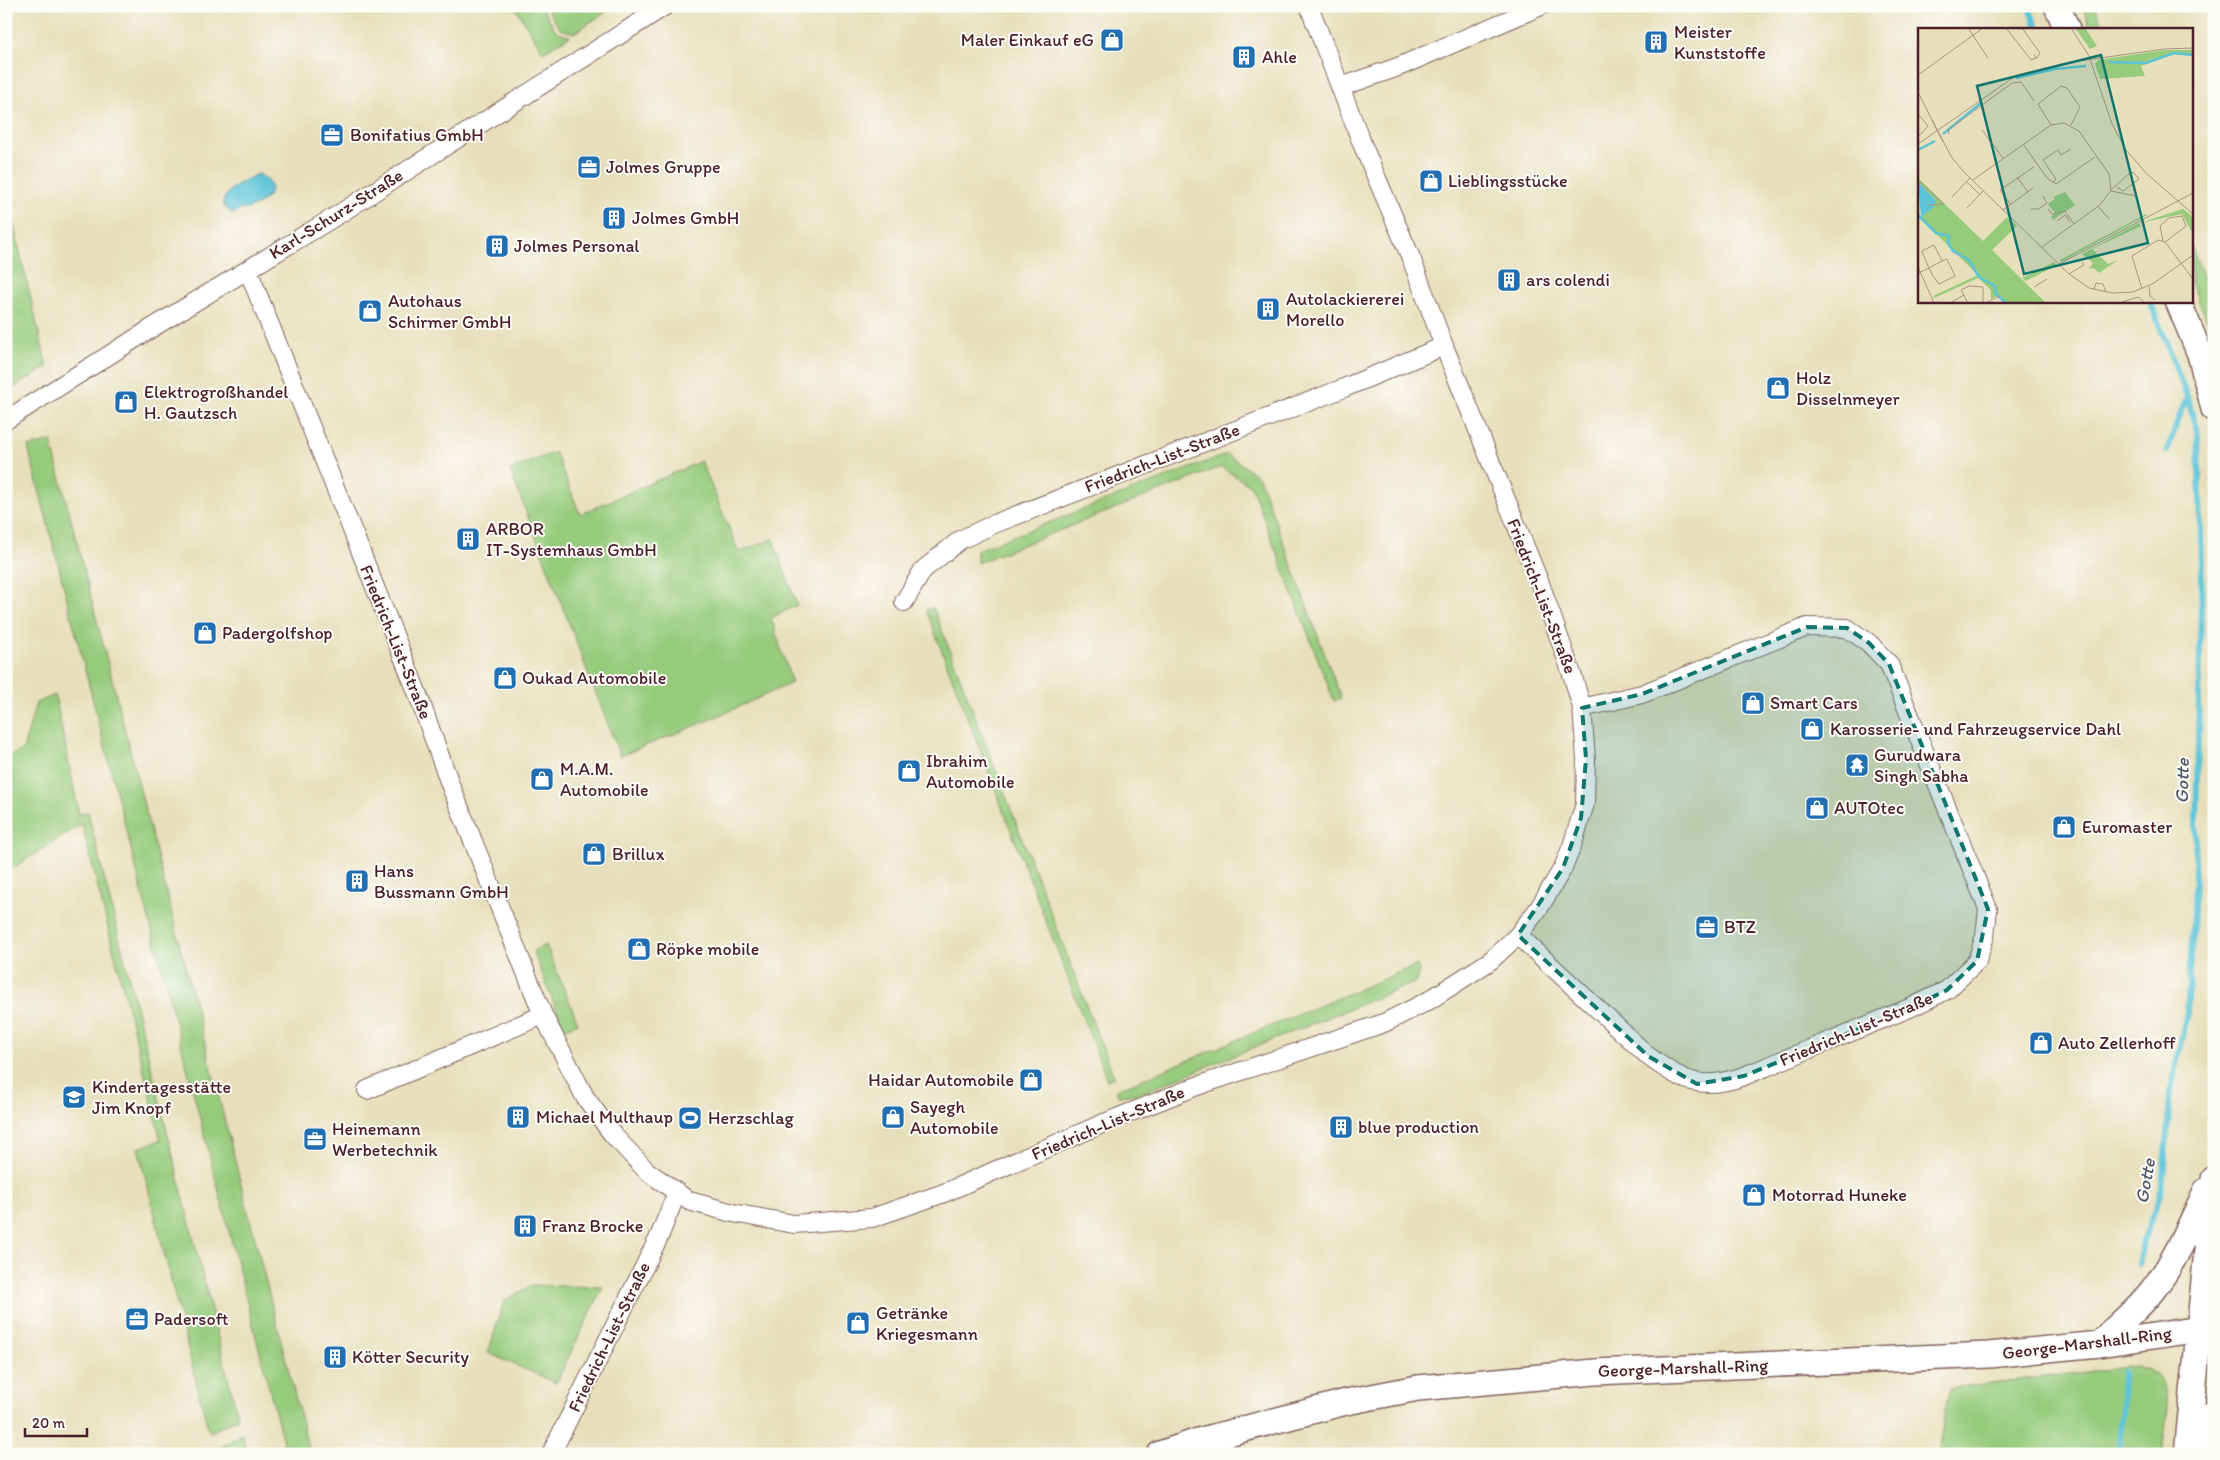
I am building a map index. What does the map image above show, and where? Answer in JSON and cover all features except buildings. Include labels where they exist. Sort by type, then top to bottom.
[{"type":"main road","points":[[2058,6],[2067,28]]},
{"type":"main road","points":[[2178,302],[2200,354],[2214,409]]},
{"type":"main road","points":[[2099,1344],[2150,1294],[2161,1279],[2183,1242],[2214,1175]]},
{"type":"main road","points":[[2187,1454],[2207,1328],[2214,1179]]},
{"type":"main road","name":"George-Marshall-Ring","points":[[1160,1454],[1198,1441],[1346,1402],[1418,1388],[1595,1372],[1989,1355],[2099,1344],[2207,1328]]},
{"type":"main road","points":[[2195,1454],[2214,1413]]},
{"type":"street","name":"Karl-Schurz-Straße","points":[[6,420],[336,216],[665,6]]},
{"type":"street","name":"Friedrich-List-Straße","points":[[248,270],[417,692],[450,784],[543,1014],[585,1096],[613,1135],[647,1171],[689,1201],[794,1224],[872,1218],[944,1193],[1104,1123],[1196,1086],[1384,1023],[1428,1002],[1490,961],[1518,936],[1539,908],[1563,868],[1581,818],[1584,804],[1586,759],[1582,708],[1573,677],[1541,586],[1444,346],[1411,258],[1363,146],[1309,6]]},
{"type":"street","points":[[1341,88],[1398,67],[1541,6]]},
{"type":"street","name":"Friedrich-List-Straße","points":[[904,602],[923,570],[960,540],[994,524],[1344,388],[1444,346]]},
{"type":"street","name":"Friedrich-List-Straße","points":[[1518,936],[1648,1056],[1663,1068],[1697,1084],[1727,1082],[1744,1076],[1912,1007],[1947,990],[1977,962],[1984,936],[1988,909],[1888,664],[1870,643],[1847,628],[1807,627],[1642,694],[1582,708]]},
{"type":"street","points":[[367,1090],[543,1014]]},
{"type":"street","name":"Friedrich-List-Straße","points":[[551,1454],[659,1237],[677,1192]]},
{"type":"highlighted area","points":[[1807,627],[1847,628],[1869,643],[1889,664],[1988,909],[1977,961],[1947,990],[1912,1007],[1744,1076],[1697,1084],[1648,1056],[1518,935],[1563,868],[1581,818],[1586,759],[1582,708],[1642,694]]},
{"type":"green space","points":[[514,6],[541,6],[556,31],[570,36],[543,52]]},
{"type":"green space","points":[[545,6],[615,6],[574,33],[560,29]]},
{"type":"green space","points":[[2082,6],[2095,6],[2104,28],[2091,28]]},
{"type":"green space","points":[[6,193],[47,367],[6,392]]},
{"type":"green space","points":[[2192,248],[2214,301],[2214,338],[2192,284]]},
{"type":"green space","points":[[51,441],[310,1454],[286,1454],[28,447]]},
{"type":"green space","points":[[555,452],[580,514],[701,461],[739,552],[773,539],[797,605],[771,618],[792,683],[707,721],[620,756],[510,470]]},
{"type":"green space","points":[[1227,454],[1259,477],[1341,698],[1334,701],[1251,486],[1221,467],[977,563],[977,550]]},
{"type":"green space","points":[[933,607],[1114,1077],[1107,1080],[926,610]]},
{"type":"green space","points":[[55,695],[79,814],[88,812],[238,1418],[209,1433],[138,1148],[161,1140],[82,824],[6,872],[6,757],[23,750],[36,703]]},
{"type":"green space","points":[[546,945],[578,1023],[564,1029],[533,951]]},
{"type":"green space","points":[[1417,965],[1419,971],[1416,982],[1139,1094],[1119,1096],[1116,1090]]},
{"type":"green space","points":[[532,1285],[603,1287],[556,1383],[488,1353],[504,1301]]},
{"type":"green space","points":[[2136,1366],[2155,1374],[2165,1390],[2167,1412],[2162,1454],[1938,1454],[1949,1388]]},
{"type":"green space","points":[[242,1433],[247,1454],[217,1454],[214,1452]]},
{"type":"water","points":[[258,174],[267,180],[270,186],[270,192],[267,197],[254,206],[238,210],[233,215],[223,205],[227,194],[242,182]]},
{"type":"waterway","name":"Gotte","points":[[2028,6],[2038,28]]},
{"type":"waterway","name":"Gotte","points":[[2139,1264],[2145,1236],[2162,1189],[2171,1089],[2187,1012],[2194,913],[2202,565],[2198,435],[2187,396],[2150,302]]},
{"type":"waterway","points":[[2167,451],[2187,396]]},
{"type":"waterway","name":"Gotte","points":[[2120,1454],[2123,1373]]},
{"type":"place","name":"Maler Einkauf eG","points":[[1112,40]]},
{"type":"place","name":"Meister Kunststoffe","points":[[1656,42]]},
{"type":"place","name":"Ahle","points":[[1244,57]]},
{"type":"place","name":"Bonifatius GmbH","points":[[332,135]]},
{"type":"place","name":"Jolmes Gruppe","points":[[589,167]]},
{"type":"place","name":"Lieblingsstücke","points":[[1431,181]]},
{"type":"place","name":"Jolmes GmbH","points":[[614,218]]},
{"type":"place","name":"Jolmes Personal","points":[[497,246]]},
{"type":"place","name":"ars colendi","points":[[1509,280]]},
{"type":"place","name":"Autolackiererei Morello","points":[[1268,309]]},
{"type":"place","name":"Autohaus Schirmer GmbH","points":[[370,311]]},
{"type":"place","name":"Holz Disselnmeyer","points":[[1778,388]]},
{"type":"place","name":"Elektrogroßhandel H. Gautzsch","points":[[126,402]]},
{"type":"place","name":"ARBOR IT-Systemhaus GmbH","points":[[468,539]]},
{"type":"place","name":"Padergolfshop","points":[[205,633]]},
{"type":"place","name":"Oukad Automobile","points":[[505,678]]},
{"type":"place","name":"Smart Cars","points":[[1753,703]]},
{"type":"place","name":"Karosserie- und Fahrzeugservice Dahl","points":[[1812,729]]},
{"type":"place","name":"Gurudwara Singh Sabha","points":[[1857,765]]},
{"type":"place","name":"Ibrahim Automobile","points":[[909,771]]},
{"type":"place","name":"M.A.M. Automobile","points":[[542,779]]},
{"type":"place","name":"AUTOtec","points":[[1817,808]]},
{"type":"place","name":"Euromaster","points":[[2064,827]]},
{"type":"place","name":"Brillux","points":[[594,854]]},
{"type":"place","name":"Hans Bussmann GmbH","points":[[357,881]]},
{"type":"place","name":"BTZ","points":[[1707,927]]},
{"type":"place","name":"Röpke mobile","points":[[639,949]]},
{"type":"place","name":"Auto Zellerhoff","points":[[2041,1043]]},
{"type":"place","name":"Haidar Automobile","points":[[1031,1080]]},
{"type":"place","name":"Kindertagesstätte Jim Knopf","points":[[74,1097]]},
{"type":"place","name":"Michael Multhaup","points":[[518,1117]]},
{"type":"place","name":"Sayegh Automobile","points":[[893,1117]]},
{"type":"place","name":"Herzschlag","points":[[690,1118]]},
{"type":"place","name":"blue production","points":[[1341,1127]]},
{"type":"place","name":"Heinemann Werbetechnik","points":[[315,1139]]},
{"type":"place","name":"Motorrad Huneke","points":[[1754,1195]]},
{"type":"place","name":"Franz Brocke","points":[[525,1226]]},
{"type":"place","name":"Padersoft","points":[[137,1319]]},
{"type":"place","name":"Getränke Kriegesmann","points":[[858,1323]]},
{"type":"place","name":"Kötter Security","points":[[335,1357]]}]
